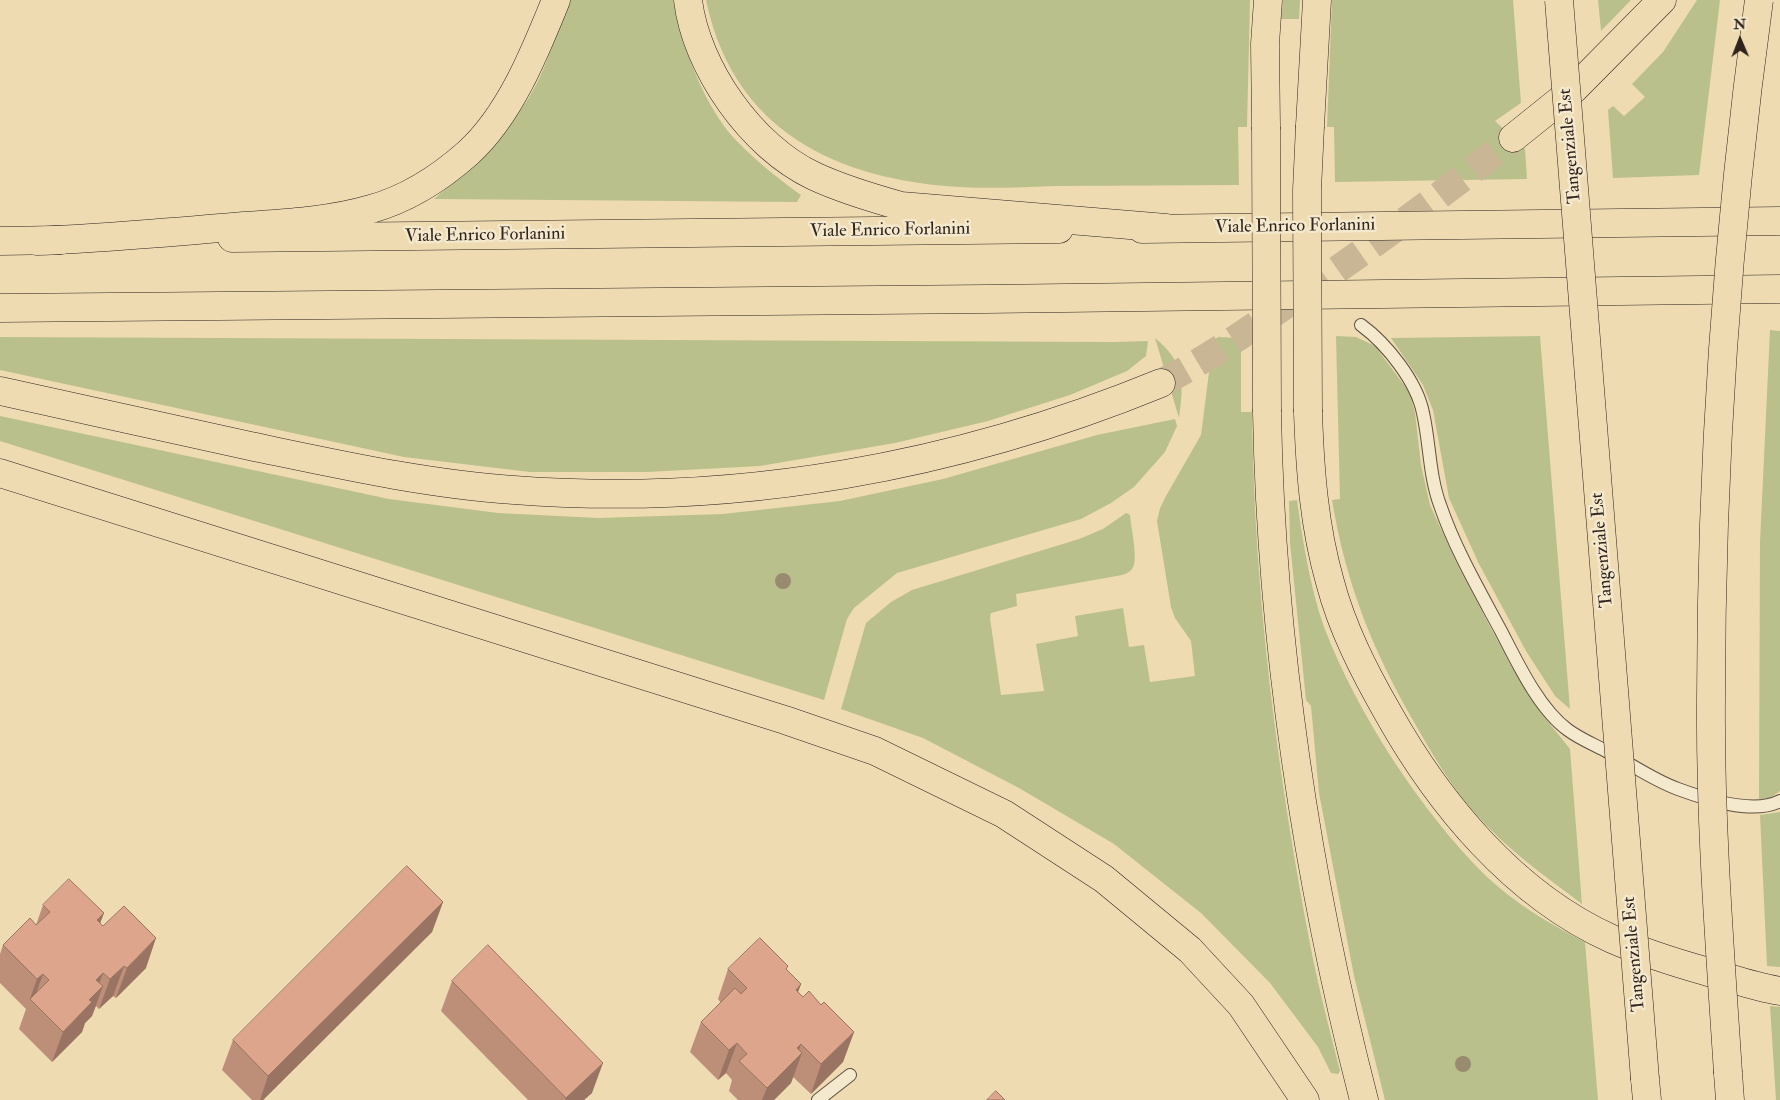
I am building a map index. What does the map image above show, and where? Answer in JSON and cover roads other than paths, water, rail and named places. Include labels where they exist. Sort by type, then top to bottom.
[{"type":"main road","points":[[37,240],[120,237],[320,220],[372,209],[419,189],[469,152],[505,108],[536,51],[556,0]]},
{"type":"main road","points":[[688,0],[704,55],[730,101],[767,143],[788,160],[813,176],[901,206],[1166,228]]},
{"type":"main road","points":[[1268,0],[1265,44],[1267,412],[1268,472],[1277,597],[1292,731],[1319,900],[1340,1009],[1364,1100]]},
{"type":"main road","points":[[1317,0],[1307,226],[1308,412],[1314,509],[1330,583],[1345,626],[1365,672],[1426,776],[1484,847],[1520,878],[1563,911],[1610,938],[1666,960],[1780,991]]},
{"type":"main road","name":"Tangenziale Est","points":[[1559,0],[1646,1090]]},
{"type":"main road","points":[[1513,138],[1574,89],[1662,0]]},
{"type":"main road","points":[[1730,1100],[1713,822],[1711,700],[1714,555],[1721,370],[1731,237],[1745,101],[1759,0]]},
{"type":"main road","name":"Viale Enrico Forlanini","points":[[0,241],[1780,221]]},
{"type":"main road","points":[[0,308],[976,300],[1780,289]]},
{"type":"main road","points":[[0,391],[322,461],[403,476],[513,490],[624,494],[733,489],[789,484],[899,465],[1014,436],[1110,404],[1160,383]]},
{"type":"main road","points":[[0,473],[785,720],[875,751],[1004,814],[1104,879],[1190,950],[1241,1005],[1305,1100]]},
{"type":"lane","points":[[1361,325],[1382,342],[1417,392],[1423,413],[1429,462],[1440,505],[1466,568],[1518,663],[1549,712],[1568,730],[1668,785],[1706,799],[1752,806],[1772,806],[1780,801]]},
{"type":"lane","points":[[818,1100],[850,1075]]},
{"type":"tunnel","points":[[1161,383],[1231,342],[1381,239],[1513,138]]}]
